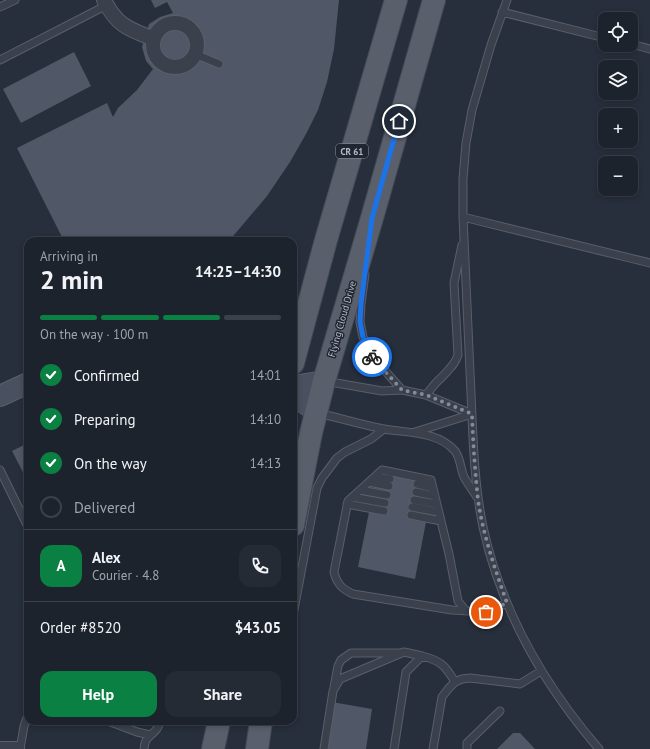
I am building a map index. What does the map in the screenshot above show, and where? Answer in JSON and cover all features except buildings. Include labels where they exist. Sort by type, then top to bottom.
[{"type":"main road","name":"CR 61","points":[[297,348],[326,240],[396,0]]},
{"type":"main road","name":"Flying Cloud Drive","points":[[297,505],[316,412],[324,381],[434,0]]},
{"type":"main road","points":[[213,749],[218,725]]},
{"type":"main road","points":[[257,749],[261,725]]},
{"type":"street","points":[[105,2],[115,17],[127,28],[154,39]]},
{"type":"street","points":[[168,25],[182,25],[188,29],[196,40],[195,54],[186,64],[173,67],[167,66],[157,58],[153,46],[154,39],[162,28],[168,25]]},
{"type":"street","points":[[297,385],[324,381]]},
{"type":"street","points":[[0,396],[24,385]]},
{"type":"street","points":[[297,397],[316,412]]},
{"type":"street","points":[[0,749],[17,749]]},
{"type":"lane","points":[[0,7],[15,0]]},
{"type":"lane","points":[[507,0],[472,110],[466,143],[463,179],[463,217],[473,446],[478,500],[485,534],[497,576],[516,623],[541,671],[558,697],[599,749]]},
{"type":"lane","points":[[0,60],[105,2]]},
{"type":"lane","points":[[502,12],[598,36]]},
{"type":"lane","points":[[638,46],[650,49]]},
{"type":"lane","points":[[195,54],[219,64]]},
{"type":"lane","points":[[463,217],[650,263]]},
{"type":"lane","points":[[372,218],[360,322],[363,337],[372,356],[402,390]]},
{"type":"lane","points":[[426,395],[441,377],[450,370],[456,361],[458,354],[454,283],[464,233]]},
{"type":"lane","points":[[324,381],[382,391],[402,390],[426,395],[472,414]]},
{"type":"lane","points":[[316,412],[384,429],[415,432],[448,445],[456,452],[460,461],[463,475],[478,500]]},
{"type":"lane","points":[[415,432],[472,414]]},
{"type":"lane","points":[[297,594],[317,488],[322,478],[337,458],[345,452],[371,440],[384,429]]},
{"type":"lane","points":[[0,470],[24,519]]},
{"type":"lane","points":[[466,611],[458,601],[431,480],[382,470],[348,501],[334,572],[336,581],[340,586],[353,594],[452,610],[466,611],[486,612],[507,603]]},
{"type":"lane","points":[[369,482],[390,482],[375,477]]},
{"type":"lane","points":[[417,484],[432,488]]},
{"type":"lane","points":[[360,490],[387,495]]},
{"type":"lane","points":[[416,492],[434,496]]},
{"type":"lane","points":[[352,497],[385,503]]},
{"type":"lane","points":[[347,504],[384,511]]},
{"type":"lane","points":[[436,504],[413,504],[438,512]]},
{"type":"lane","points":[[411,516],[441,521]]},
{"type":"lane","points":[[324,749],[338,666],[341,660],[351,653],[404,652],[434,659],[446,667],[455,682]]},
{"type":"lane","points":[[333,691],[340,679],[404,652]]},
{"type":"lane","points":[[394,749],[406,672],[422,656]]},
{"type":"lane","points":[[433,749],[442,697],[448,688],[455,682],[470,678],[520,684],[541,671]]},
{"type":"lane","points":[[467,749],[468,743],[500,712]]},
{"type":"lane","points":[[20,749],[24,725]]},
{"type":"lane","points":[[119,725],[150,735]]},
{"type":"lane","points":[[144,749],[145,742],[159,725]]},
{"type":"way so far","points":[[372,357],[402,390],[426,395],[472,414],[473,446],[478,500],[497,576],[507,603],[486,612]]},
{"type":"route","points":[[372,357],[363,337],[360,322],[361,304],[372,218],[399,121]]}]
